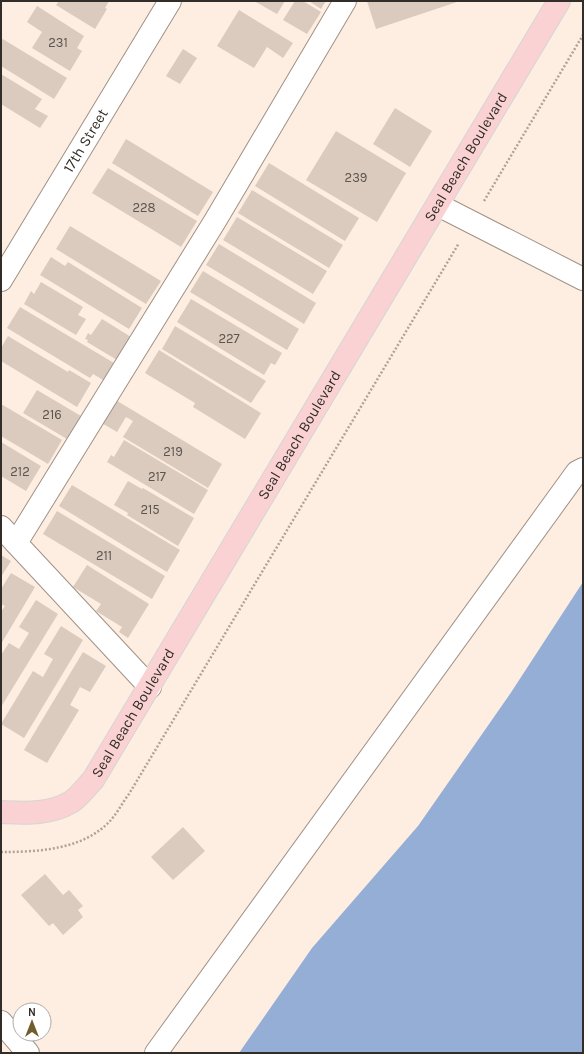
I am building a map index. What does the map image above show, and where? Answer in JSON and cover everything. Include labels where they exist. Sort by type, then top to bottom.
[{"type":"main road","name":"Seal Beach Boulevard","points":[[1,812],[38,813],[53,810],[72,802],[93,780],[559,1]]},
{"type":"street","name":"17th Street","points":[[1,280],[170,1]]},
{"type":"street","points":[[16,543],[215,221],[345,1]]},
{"type":"street","points":[[438,205],[583,280]]},
{"type":"street","points":[[156,1053],[577,472],[583,469]]},
{"type":"street","points":[[1,527],[150,686]]},
{"type":"street","points":[[1,1022],[28,1053]]},
{"type":"path","points":[[1,852],[41,850],[65,846],[81,840],[107,824],[133,787],[583,35]]},
{"type":"water","points":[[583,582],[583,1053],[239,1053],[312,948],[418,826],[510,694]]},
{"type":"building","points":[[59,1],[109,1],[105,8],[107,9],[95,29],[56,5]]},
{"type":"building","points":[[254,1],[285,1],[277,14]]},
{"type":"building","points":[[295,1],[303,1],[321,12],[307,34],[283,20]]},
{"type":"building","points":[[309,1],[326,1],[321,9]]},
{"type":"building","points":[[367,1],[460,1],[376,29]]},
{"type":"building","points":[[37,6],[84,36],[77,48],[82,51],[70,71],[32,48],[42,32],[27,22]]},
{"type":"building","points":[[239,10],[293,43],[283,58],[267,47],[254,68],[217,46]]},
{"type":"building","points":[[1,38],[67,78],[54,99],[1,66]]},
{"type":"building","points":[[183,49],[197,58],[180,84],[166,76]]},
{"type":"building","points":[[1,74],[42,99],[35,109],[48,116],[40,128],[1,104]]},
{"type":"building","points":[[395,108],[432,131],[410,167],[373,144]]},
{"type":"building","points":[[336,131],[406,173],[377,222],[306,180]]},
{"type":"building","points":[[126,139],[213,192],[198,216],[112,163]]},
{"type":"building","points":[[269,163],[359,218],[345,241],[255,186]]},
{"type":"building","points":[[108,168],[197,221],[181,247],[92,193]]},
{"type":"building","points":[[252,190],[343,245],[329,268],[238,213]]},
{"type":"building","points":[[237,217],[327,271],[313,294],[223,240]]},
{"type":"building","points":[[70,226],[161,281],[146,304],[56,249]]},
{"type":"building","points":[[219,244],[316,303],[304,324],[206,265]]},
{"type":"building","points":[[51,257],[65,266],[68,262],[142,308],[129,329],[40,275]]},
{"type":"building","points":[[203,271],[299,329],[287,350],[190,292]]},
{"type":"building","points":[[41,282],[83,307],[78,315],[86,319],[76,335],[24,304],[31,291],[34,294]]},
{"type":"building","points":[[191,299],[282,353],[275,365],[271,363],[264,375],[177,322]]},
{"type":"building","points":[[20,307],[114,363],[103,380],[93,374],[90,378],[7,328]]},
{"type":"building","points":[[102,319],[131,337],[117,360],[87,342],[88,340],[85,339],[88,333],[91,335]]},
{"type":"building","points":[[175,326],[266,381],[251,403],[162,349]]},
{"type":"building","points":[[8,336],[68,372],[69,370],[91,383],[77,407],[1,361],[1,348]]},
{"type":"building","points":[[159,350],[261,413],[245,439],[193,407],[195,403],[145,373]]},
{"type":"building","points":[[37,390],[81,416],[67,439],[23,413]]},
{"type":"building","points":[[114,399],[222,464],[208,488],[123,437],[133,421],[126,417],[117,432],[100,422]]},
{"type":"building","points":[[1,404],[62,440],[48,464],[1,436]]},
{"type":"building","points":[[124,440],[208,490],[194,514],[107,462],[111,455],[114,457]]},
{"type":"building","points":[[1,442],[41,466],[26,491],[1,476]]},
{"type":"building","points":[[128,481],[142,489],[143,488],[194,518],[178,546],[127,515],[128,513],[114,505]]},
{"type":"building","points":[[72,485],[180,550],[167,572],[59,506]]},
{"type":"building","points":[[57,511],[165,576],[152,599],[43,534]]},
{"type":"building","points":[[1,555],[11,561],[1,577]]},
{"type":"building","points":[[87,565],[149,604],[128,638],[119,632],[122,627],[96,611],[101,604],[73,587]]},
{"type":"building","points":[[11,573],[35,587],[1,644],[1,612],[5,606],[1,604],[1,589]]},
{"type":"building","points":[[36,600],[58,614],[1,707],[1,655],[9,643],[19,649],[29,633],[19,627]]},
{"type":"building","points":[[61,626],[83,640],[24,738],[1,724],[33,671],[43,677],[53,659],[44,654]]},
{"type":"building","points":[[83,652],[106,666],[90,692],[80,687],[70,705],[79,710],[47,763],[24,750]]},
{"type":"building","points":[[183,827],[205,851],[173,880],[151,857]]},
{"type":"building","points":[[45,874],[63,895],[69,890],[83,906],[78,910],[83,917],[63,935],[53,923],[49,926],[21,895]]}]
